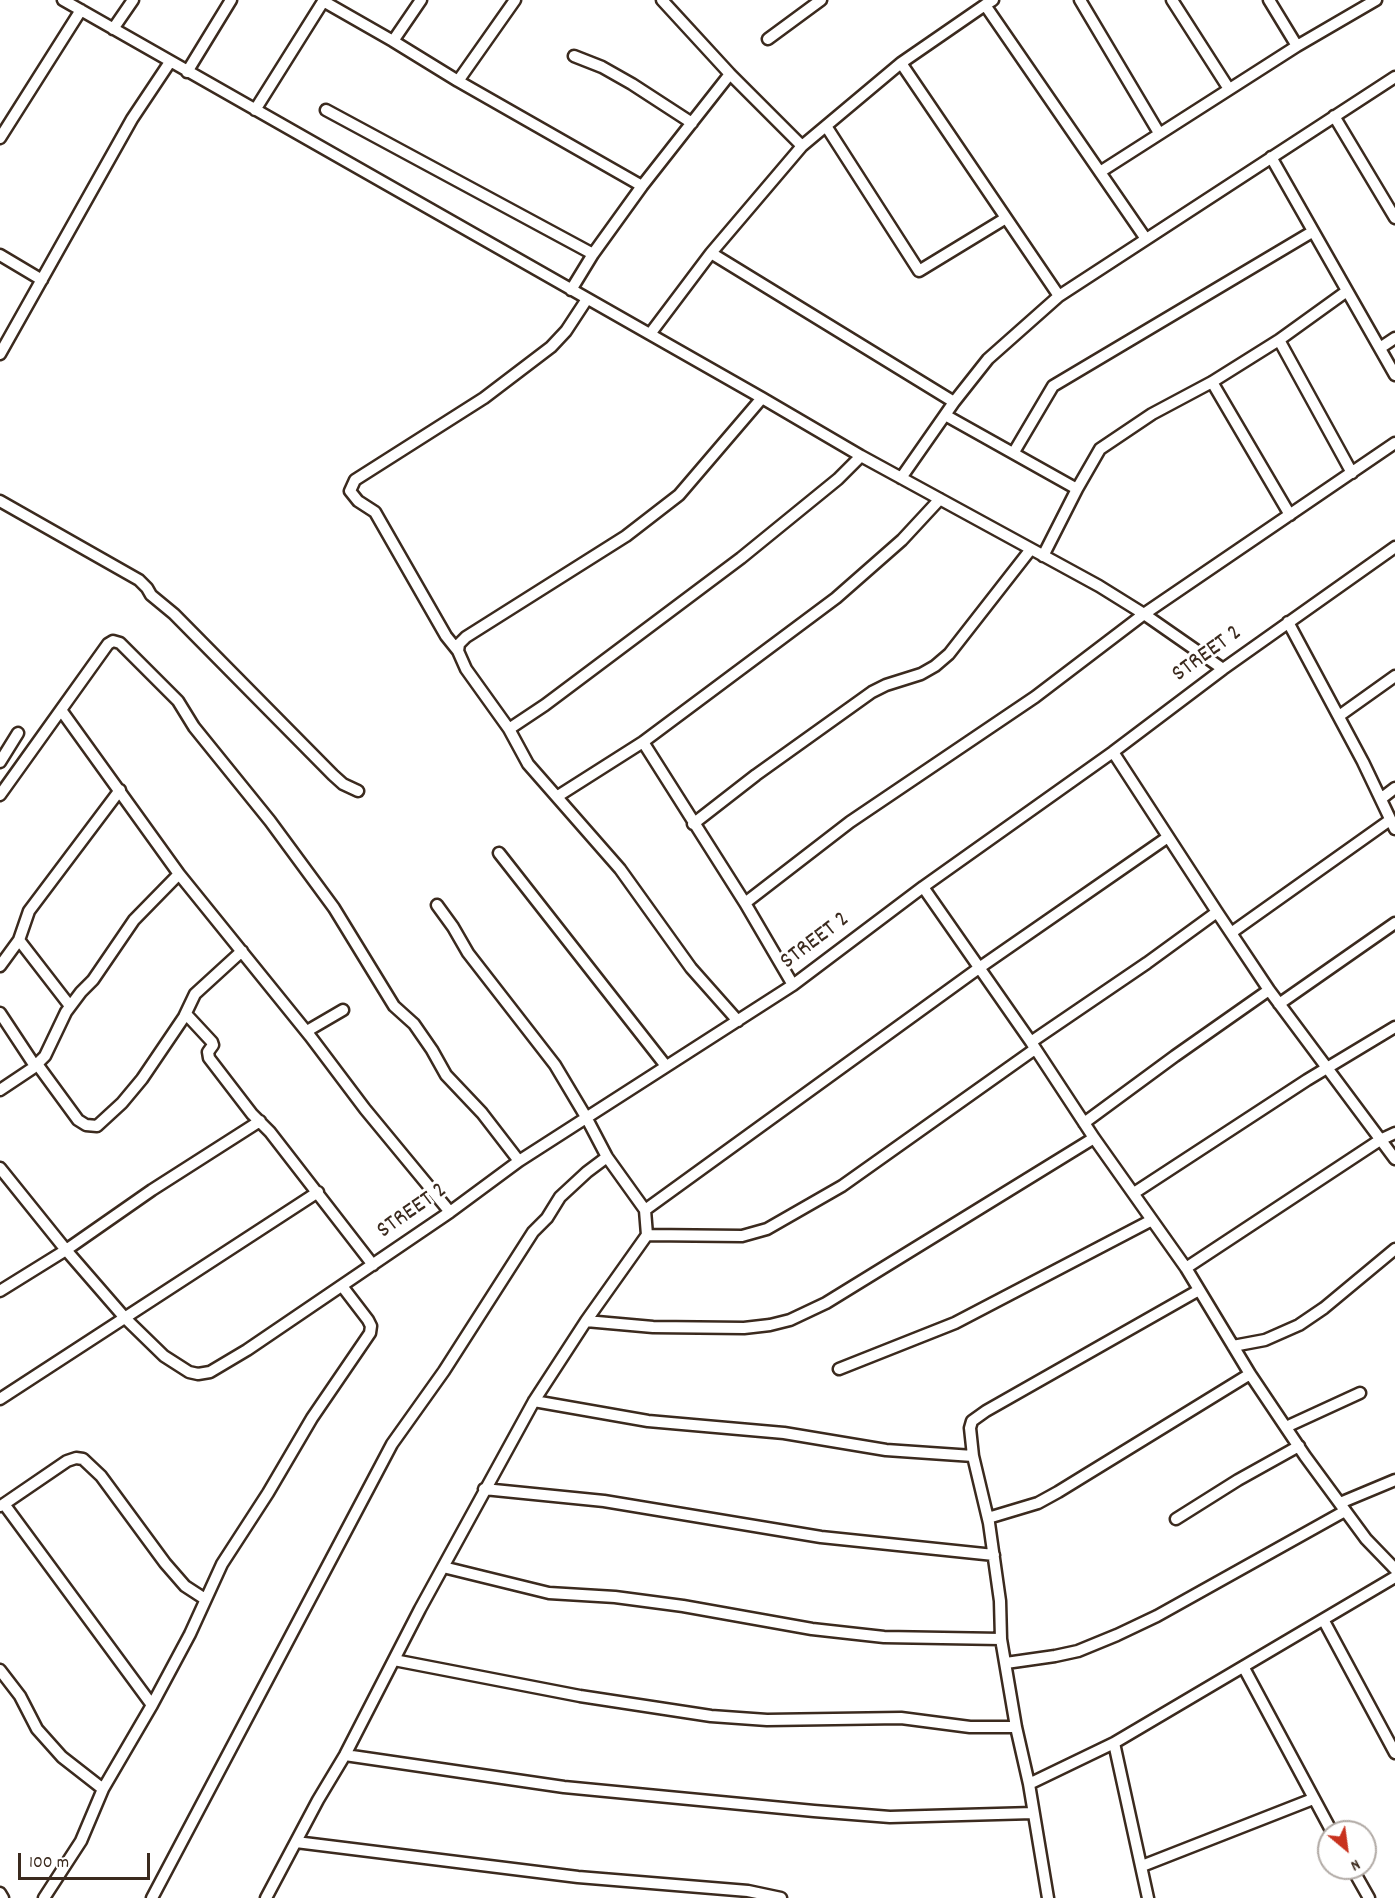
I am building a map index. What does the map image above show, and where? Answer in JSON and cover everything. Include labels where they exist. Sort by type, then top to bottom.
[{"type":"street","points":[[63,0],[861,456],[1099,586],[1223,669]]},
{"type":"street","points":[[113,29],[133,0]]},
{"type":"street","points":[[188,72],[231,0]]},
{"type":"street","points":[[255,110],[323,0],[458,81],[642,186]]},
{"type":"street","points":[[393,41],[421,0]]},
{"type":"street","points":[[458,81],[515,0]]},
{"type":"street","points":[[662,0],[730,74],[802,146]]},
{"type":"street","points":[[768,39],[821,0]]},
{"type":"street","points":[[1080,0],[1159,133]]},
{"type":"street","points":[[1172,0],[1229,89]]},
{"type":"street","points":[[1269,0],[1297,46]]},
{"type":"street","points":[[1100,172],[1360,4],[1376,0]]},
{"type":"street","points":[[650,334],[711,253],[802,146],[901,63],[989,3],[1146,239]]},
{"type":"street","points":[[0,138],[81,10]]},
{"type":"street","points":[[574,56],[602,67],[632,84],[692,123]]},
{"type":"street","points":[[0,354],[132,119],[170,62]]},
{"type":"street","points":[[901,63],[1059,296]]},
{"type":"street","points":[[571,290],[593,254],[642,186],[730,74]]},
{"type":"street","points":[[901,478],[954,402],[988,359],[1059,296],[1395,77]]},
{"type":"street","points":[[326,110],[593,254]]},
{"type":"street","points":[[1334,116],[1395,218]]},
{"type":"street","points":[[826,126],[919,271],[1006,218]]},
{"type":"street","points":[[1271,158],[1395,375]]},
{"type":"street","points":[[1014,452],[1053,386],[1312,232]]},
{"type":"street","points":[[711,253],[954,402]]},
{"type":"street","points":[[0,255],[42,280]]},
{"type":"street","points":[[1043,556],[1100,449],[1152,414],[1212,382],[1279,340],[1347,291]]},
{"type":"street","points":[[587,299],[566,331],[551,347],[484,398],[355,480],[350,491],[358,501],[375,512],[446,636],[458,651],[476,686],[509,729],[528,764],[620,869],[691,969],[738,1021]]},
{"type":"street","points":[[1380,348],[1395,338]]},
{"type":"street","points":[[1279,340],[1352,472]]},
{"type":"street","points":[[1212,382],[1290,515]]},
{"type":"street","points":[[458,651],[459,644],[466,637],[617,542],[679,495],[762,398]]},
{"type":"street","points":[[945,415],[1077,489]]},
{"type":"street","points":[[745,903],[850,822],[1035,697],[1144,614],[1395,443]]},
{"type":"street","points":[[509,729],[545,705],[741,558],[838,478],[861,456]]},
{"type":"street","points":[[558,796],[643,742],[836,598],[902,540],[940,499]]},
{"type":"street","points":[[0,501],[139,580],[151,595],[174,614],[333,775],[343,784],[358,790]]},
{"type":"street","name":"STREET 2","points":[[0,1168],[4,1181],[124,1318],[164,1356],[189,1372],[198,1374],[210,1372],[248,1350],[342,1286],[450,1212],[519,1161],[793,986],[923,887],[1395,547]]},
{"type":"street","points":[[693,824],[756,775],[865,697],[882,687],[921,674],[935,666],[949,654],[1031,549]]},
{"type":"street","points":[[1231,933],[1392,825],[1382,798],[1288,622]]},
{"type":"street","points":[[0,795],[108,644],[117,641],[120,643],[178,701],[194,727],[270,821],[334,908],[394,1006],[414,1023],[446,1075],[482,1113],[519,1161]]},
{"type":"street","points":[[1339,716],[1395,676]]},
{"type":"street","points":[[61,710],[120,790],[161,851],[307,1031],[365,1109],[450,1212]]},
{"type":"street","points":[[0,762],[18,733]]},
{"type":"street","points":[[643,742],[745,903],[793,986]]},
{"type":"street","points":[[1113,752],[1269,990],[1395,1159]]},
{"type":"street","points":[[1382,798],[1395,788]]},
{"type":"street","points":[[0,966],[19,940],[29,911],[120,790]]},
{"type":"street","points":[[645,1210],[979,968],[1168,837]]},
{"type":"street","points":[[499,853],[666,1066]]},
{"type":"street","points":[[0,1090],[45,1056],[70,1006],[93,980],[134,920],[179,874]]},
{"type":"street","points":[[923,887],[1033,1045],[1094,1138],[1186,1268],[1250,1374],[1299,1446],[1366,1539],[1395,1569]]},
{"type":"street","points":[[266,1898],[318,1800],[345,1755],[484,1489],[534,1401],[586,1321],[647,1236],[645,1210],[607,1157],[555,1065],[468,953],[437,905]]},
{"type":"street","points":[[647,1236],[742,1236],[767,1228],[842,1186],[1216,912]]},
{"type":"street","points":[[1279,1004],[1395,923]]},
{"type":"street","points":[[19,940],[70,1006]]},
{"type":"street","points":[[0,1013],[78,1120],[86,1125],[97,1126],[122,1103],[142,1079],[186,1014],[195,994],[242,951]]},
{"type":"street","points":[[1084,1123],[1269,990]]},
{"type":"street","points":[[307,1031],[343,1010]]},
{"type":"street","points":[[186,1014],[212,1041],[213,1045],[208,1053],[209,1058],[318,1192],[373,1264]]},
{"type":"street","points":[[1134,1193],[1395,1027]]},
{"type":"street","points":[[0,1291],[66,1250],[152,1190],[260,1121]]},
{"type":"street","points":[[1186,1268],[1380,1140],[1395,1133]]},
{"type":"street","points":[[586,1321],[653,1327],[744,1328],[790,1320],[826,1303],[1094,1138]]},
{"type":"street","points":[[152,1898],[392,1444],[444,1371],[533,1232],[548,1218],[560,1197],[607,1157]]},
{"type":"street","points":[[0,1399],[318,1192]]},
{"type":"street","points":[[839,1369],[955,1323],[1152,1221]]},
{"type":"street","points":[[1233,1346],[1265,1340],[1299,1325],[1324,1308],[1395,1249]]},
{"type":"street","points":[[44,1898],[81,1841],[103,1789],[152,1706],[190,1634],[222,1564],[268,1493],[312,1418],[370,1333],[371,1326],[368,1320],[342,1286]]},
{"type":"street","points":[[1048,1898],[1001,1639],[1000,1601],[994,1555],[988,1518],[973,1456],[970,1428],[976,1418],[1199,1290]]},
{"type":"street","points":[[988,1518],[1026,1507],[1058,1492],[1250,1374]]},
{"type":"street","points":[[1286,1427],[1360,1393]]},
{"type":"street","points":[[534,1401],[648,1421],[783,1433],[886,1450],[973,1456]]},
{"type":"street","points":[[1176,1519],[1238,1480],[1299,1446]]},
{"type":"street","points":[[152,1706],[2,1505],[66,1461],[76,1458],[83,1459],[101,1476],[165,1563],[185,1586],[205,1599]]},
{"type":"street","points":[[1006,1663],[1078,1651],[1117,1635],[1157,1616],[1342,1507],[1395,1480]]},
{"type":"street","points":[[484,1489],[604,1501],[821,1536],[994,1555]]},
{"type":"street","points":[[443,1567],[549,1593],[615,1597],[683,1606],[812,1629],[884,1637],[1001,1639]]},
{"type":"street","points":[[1029,1784],[1114,1743],[1395,1577]]},
{"type":"street","points":[[1324,1621],[1395,1753]]},
{"type":"street","points":[[394,1660],[580,1696],[711,1716],[767,1720],[901,1718],[970,1727],[1016,1727]]},
{"type":"street","points":[[1244,1668],[1325,1820]]},
{"type":"street","points":[[0,1670],[20,1696],[37,1729],[62,1757],[103,1789]]},
{"type":"street","points":[[1114,1743],[1148,1898]]},
{"type":"street","points":[[345,1755],[564,1787],[814,1811],[890,1817],[1033,1813]]},
{"type":"street","points":[[1142,1866],[1313,1799]]},
{"type":"street","points":[[296,1842],[578,1877],[747,1891],[781,1898]]},
{"type":"street","points":[[1359,1880],[1369,1898]]},
{"type":"street","points":[[0,1893],[3,1898]]}]
